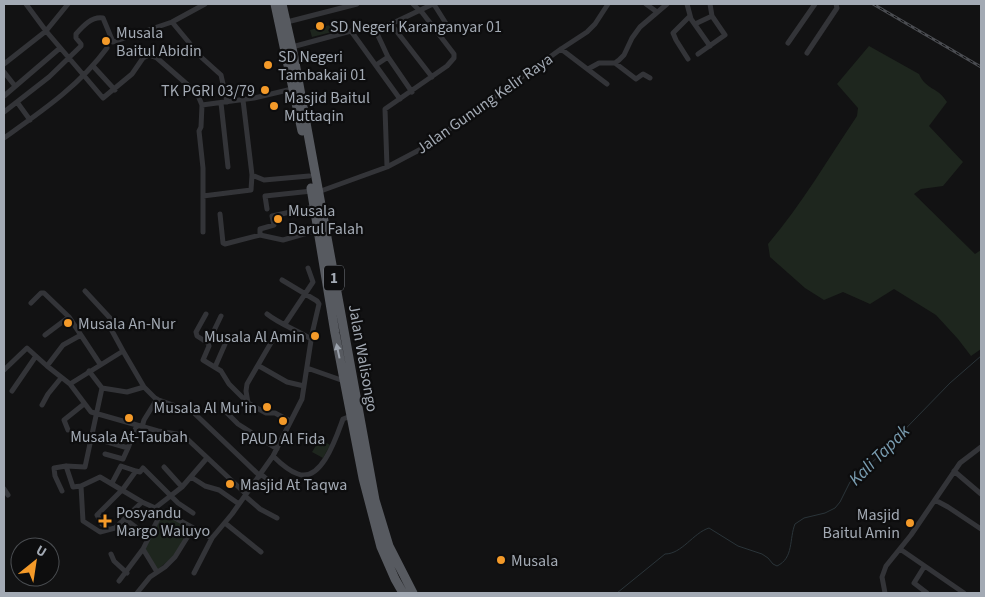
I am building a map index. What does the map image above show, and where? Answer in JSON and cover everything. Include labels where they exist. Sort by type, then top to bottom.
[{"type":"highway","name":"Jalan Walisongo","points":[[275,4],[303,137],[309,176],[315,191],[314,207],[326,286],[373,520],[381,547],[403,593]]},
{"type":"highway","name":"Jalan Walisongo","points":[[282,4],[292,47],[315,191],[375,500],[389,546],[413,593]]},
{"type":"street","points":[[26,4],[101,97],[105,98],[132,74],[143,58],[149,56],[157,58],[197,93],[202,105],[201,127],[199,131],[203,168],[203,232]]},
{"type":"street","points":[[4,64],[46,31],[68,4]]},
{"type":"street","points":[[4,112],[49,76],[82,45],[75,36],[83,26],[97,18],[103,18],[113,42],[172,22],[205,4]]},
{"type":"street","points":[[287,22],[357,4]]},
{"type":"street","points":[[387,167],[384,112],[447,66],[454,56],[413,4]]},
{"type":"street","points":[[292,47],[351,31],[391,24],[433,4],[447,25]]},
{"type":"street","name":"Jalan Gunung Kelir Raya","points":[[267,208],[265,196],[315,191],[387,167],[423,148],[591,28],[608,4]]},
{"type":"street","points":[[646,4],[657,12]]},
{"type":"street","points":[[615,63],[624,55],[640,27],[667,4]]},
{"type":"street","points":[[687,4],[694,24],[710,46]]},
{"type":"street","points":[[698,54],[724,36],[725,33],[712,16],[710,4]]},
{"type":"street","points":[[807,53],[837,8],[836,4]]},
{"type":"street","points":[[788,43],[812,5]]},
{"type":"street","points":[[688,58],[673,33],[690,16]]},
{"type":"street","points":[[694,24],[712,16]]},
{"type":"street","points":[[172,22],[196,51],[221,75],[228,166]]},
{"type":"street","points":[[391,24],[432,77]]},
{"type":"street","points":[[374,27],[388,57],[412,92]]},
{"type":"street","points":[[351,31],[400,99]]},
{"type":"street","points":[[4,96],[60,48]]},
{"type":"street","points":[[4,138],[72,88],[94,66],[107,48]]},
{"type":"street","points":[[561,49],[607,84]]},
{"type":"street","points":[[376,64],[388,57]]},
{"type":"street","points":[[588,69],[599,63],[615,63],[636,79],[643,74],[650,78]]},
{"type":"street","points":[[94,66],[114,90]]},
{"type":"street","points":[[4,72],[15,86]]},
{"type":"street","points":[[202,105],[243,100],[292,89]]},
{"type":"street","points":[[203,196],[250,191],[252,189],[243,100]]},
{"type":"street","points":[[17,102],[30,120]]},
{"type":"street","points":[[252,175],[262,179],[309,176]]},
{"type":"street","points":[[260,235],[260,229],[274,225],[272,216],[314,207]]},
{"type":"street","points":[[220,214],[224,244],[260,235],[283,240],[318,230]]},
{"type":"street","points":[[308,268],[313,281]]},
{"type":"street","points":[[194,573],[212,538],[240,504],[277,450],[302,399],[311,339],[319,304],[318,301],[282,280]]},
{"type":"street","points":[[285,324],[313,281],[318,280],[326,286]]},
{"type":"street","points":[[85,291],[110,318],[111,329],[144,387],[157,399],[193,412],[260,475],[282,489]]},
{"type":"street","points":[[31,303],[42,292],[69,317],[100,364]]},
{"type":"street","points":[[206,314],[196,332],[197,336],[208,343]]},
{"type":"street","points":[[268,314],[275,320],[311,339]]},
{"type":"street","points":[[221,316],[208,343],[209,346],[203,360],[220,371],[237,394],[248,403],[266,413],[275,413],[290,421]]},
{"type":"street","points":[[45,335],[69,317]]},
{"type":"street","points":[[47,366],[61,346],[81,334]]},
{"type":"street","points":[[214,367],[228,335]]},
{"type":"street","points":[[248,403],[246,391],[248,384],[272,341]]},
{"type":"street","points":[[4,370],[26,348],[70,384],[91,412],[140,426],[184,434],[260,509],[277,518]]},
{"type":"street","points":[[70,384],[124,351]]},
{"type":"street","points":[[12,391],[36,356]]},
{"type":"street","points":[[258,366],[287,382],[304,386]]},
{"type":"street","points":[[307,368],[345,382]]},
{"type":"street","points":[[89,371],[102,388],[127,392],[144,387]]},
{"type":"street","points":[[42,405],[61,378]]},
{"type":"street","points":[[62,491],[54,469],[66,466],[85,468],[98,415],[102,388]]},
{"type":"street","points":[[105,454],[123,459],[157,399]]},
{"type":"street","points":[[68,430],[64,420],[84,404]]},
{"type":"street","points":[[226,412],[238,424],[277,450]]},
{"type":"street","points":[[273,456],[297,474],[304,475],[314,472],[326,459],[343,419],[351,416]]},
{"type":"street","points":[[80,434],[128,448]]},
{"type":"street","points":[[885,593],[883,572],[963,459],[981,447]]},
{"type":"street","points":[[155,508],[182,487],[207,458]]},
{"type":"street","points":[[66,466],[73,487],[81,486],[98,476],[123,489],[142,502],[212,538]]},
{"type":"street","points":[[112,483],[121,466],[140,472],[144,468],[171,496],[193,514]]},
{"type":"street","points":[[164,467],[182,487]]},
{"type":"street","points":[[108,529],[102,524],[97,515],[123,489],[136,471]]},
{"type":"street","points":[[954,471],[981,494]]},
{"type":"street","points":[[191,477],[205,486],[219,490],[240,504]]},
{"type":"street","points":[[81,486],[84,522],[100,532],[115,528],[142,502]]},
{"type":"street","points":[[4,489],[8,495]]},
{"type":"street","points":[[935,500],[981,529]]},
{"type":"street","points":[[119,581],[143,549],[162,511]]},
{"type":"street","points":[[125,519],[149,537]]},
{"type":"street","points":[[225,522],[261,552]]},
{"type":"street","points":[[137,593],[175,556],[193,528]]},
{"type":"street","points":[[143,549],[157,572]]},
{"type":"street","points":[[900,549],[964,593]]},
{"type":"street","points":[[111,554],[114,561],[127,572]]},
{"type":"street","points":[[924,567],[914,583],[921,591],[927,593]]},
{"type":"shaded area","points":[[334,24],[336,31],[312,37],[310,30]]},
{"type":"shaded area","points":[[869,46],[919,74],[925,83],[944,97],[947,102],[929,126],[963,162],[943,186],[921,189],[914,194],[975,254],[981,250],[981,349],[971,356],[936,315],[894,289],[870,304],[843,292],[824,300],[805,288],[770,257],[768,244],[803,197],[857,116],[858,108],[837,84]]},
{"type":"shaded area","points":[[320,439],[330,445],[323,458],[312,452]]},
{"type":"shaded area","points":[[164,513],[191,528],[174,556],[157,570],[144,548]]},
{"type":"waterway","name":"Kali Tapak","points":[[617,593],[665,554],[677,551],[698,534],[709,528],[738,546],[762,554],[777,566],[782,563],[789,553],[795,524],[804,518],[825,513],[835,508],[850,482],[881,454],[950,383],[981,356]]},
{"type":"railway","points":[[873,4],[981,67]]},
{"type":"place","name":"SD Negeri Karanganyar 01","points":[[320,26]]},
{"type":"place","name":"Musala Baitul Abidin","points":[[106,41]]},
{"type":"place","name":"SD Negeri Tambakaji 01","points":[[268,65]]},
{"type":"place","name":"TK PGRI 03/79","points":[[265,90]]},
{"type":"place","name":"Masjid Baitul Muttaqin","points":[[274,106]]},
{"type":"place","name":"Musala Darul Falah","points":[[278,219]]},
{"type":"place","name":"Musala An-Nur","points":[[68,323]]},
{"type":"place","name":"Musala Al Amin","points":[[315,336]]},
{"type":"place","name":"Musala Al Mu'in","points":[[267,407]]},
{"type":"place","name":"Musala At-Taubah","points":[[129,418]]},
{"type":"place","name":"PAUD Al Fida","points":[[283,421]]},
{"type":"place","name":"Masjid At Taqwa","points":[[230,484]]},
{"type":"place","name":"Posyandu Margo Waluyo","points":[[105,521]]},
{"type":"place","name":"Masjid Baitul Amin","points":[[910,523]]},
{"type":"place","name":"Musala","points":[[501,560]]}]
